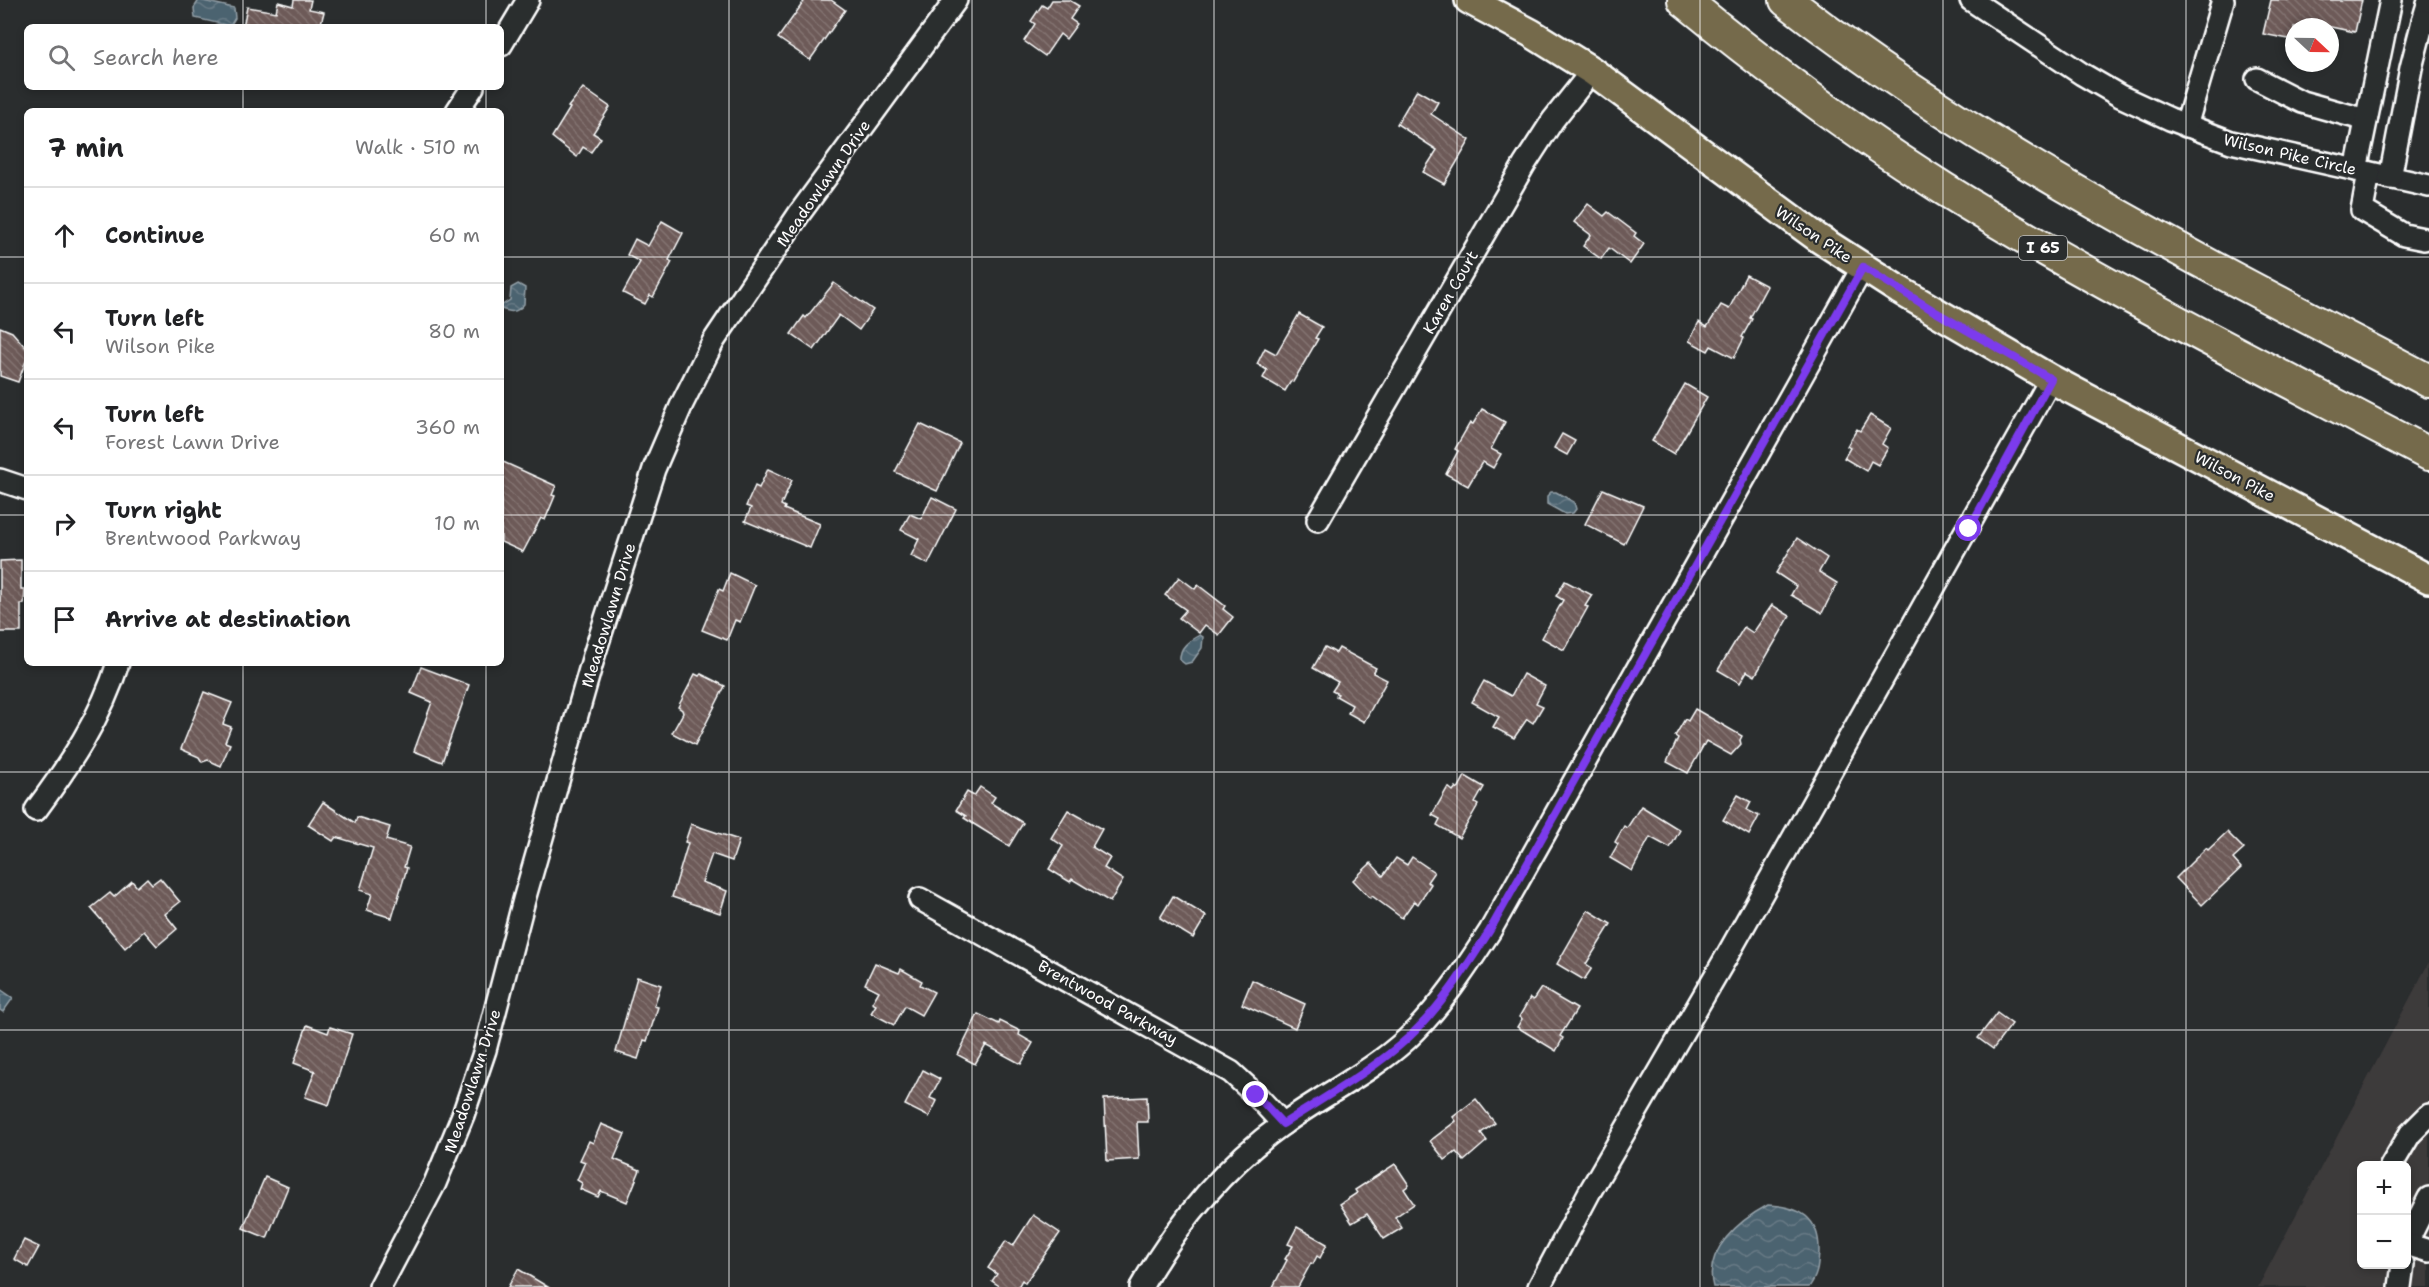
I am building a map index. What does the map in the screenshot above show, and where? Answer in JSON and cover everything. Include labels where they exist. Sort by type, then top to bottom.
[{"type":"highway","name":"I 65","points":[[1684,0],[1829,111],[1944,189],[2124,292],[2429,454]]},
{"type":"highway","points":[[1786,0],[1845,45],[1941,111],[2051,179],[2429,381]]},
{"type":"main road","name":"Wilson Pike","points":[[1469,0],[1531,33],[1592,70],[1818,238],[1934,311],[2051,379],[2429,579]]},
{"type":"street","points":[[504,40],[528,0]]},
{"type":"street","name":"Meadowlawn Drive","points":[[380,1287],[435,1183],[463,1115],[484,1050],[595,652],[654,469],[682,404],[713,342],[793,224],[956,0]]},
{"type":"street","name":"Wilson Pike Circle","points":[[1971,0],[2082,74],[2146,109],[2186,126],[2231,142],[2429,186]]},
{"type":"street","points":[[2186,126],[2223,0]]},
{"type":"street","points":[[2391,0],[2367,120],[2362,172],[2362,210],[2404,235],[2424,239]]},
{"type":"street","points":[[2390,178],[2429,1]]},
{"type":"street","name":"Karen Court","points":[[1318,520],[1524,165],[1553,120],[1592,70]]},
{"type":"street","points":[[2257,79],[2302,102],[2367,120]]},
{"type":"street","points":[[459,108],[471,90]]},
{"type":"street","points":[[1141,1287],[1177,1230],[1210,1190],[1242,1157],[1283,1124],[1370,1069],[1408,1038],[1444,997],[1477,951],[1863,267]]},
{"type":"street","points":[[1539,1287],[1589,1193],[1728,954],[2051,379]]},
{"type":"street","points":[[0,480],[24,488]]},
{"type":"street","points":[[36,810],[84,740],[105,698],[117,666]]},
{"type":"street","name":"Brentwood Parkway","points":[[920,898],[1231,1072],[1283,1124]]},
{"type":"street","points":[[2394,1161],[2410,1134],[2429,1115]]},
{"type":"street","points":[[2411,1234],[2429,1198]]},
{"type":"street","points":[[2411,1246],[2429,1251]]},
{"type":"street","points":[[2400,1287],[2402,1269]]},
{"type":"shaded area","points":[[2429,962],[2429,1287],[2258,1287]]},
{"type":"water","points":[[199,0],[234,8],[235,18],[231,24],[221,24],[195,18],[194,8]]},
{"type":"water","points":[[518,284],[525,288],[524,304],[518,309],[507,311],[504,310],[504,304],[510,300],[511,288]]},
{"type":"water","points":[[1551,492],[1556,492],[1574,502],[1576,509],[1573,513],[1565,514],[1547,504],[1547,496]]},
{"type":"water","points":[[1200,635],[1203,637],[1202,648],[1192,662],[1185,664],[1180,660],[1181,651]]},
{"type":"water","points":[[0,989],[13,998],[3,1012],[0,1010]]},
{"type":"water","points":[[1768,1205],[1798,1211],[1812,1222],[1816,1230],[1819,1252],[1817,1270],[1812,1283],[1809,1287],[1713,1287],[1711,1273],[1713,1261],[1726,1238],[1746,1219]]},
{"type":"building","points":[[294,0],[311,0],[309,9],[324,12],[321,24],[244,24],[247,7],[276,12],[278,2],[293,6]]},
{"type":"building","points":[[805,0],[831,0],[845,10],[810,60],[778,38]]},
{"type":"building","points":[[1052,0],[1069,0],[1079,6],[1070,19],[1077,24],[1066,39],[1060,34],[1045,56],[1024,41],[1035,24],[1031,21],[1042,5],[1047,8]]},
{"type":"building","points":[[2271,0],[2362,0],[2355,32],[2339,29],[2339,18],[2285,18],[2285,38],[2263,34]]},
{"type":"building","points":[[583,88],[610,107],[593,133],[601,138],[591,152],[583,147],[577,157],[552,137],[570,108],[568,107]]},
{"type":"building","points":[[1417,90],[1438,102],[1431,114],[1470,140],[1444,184],[1423,172],[1437,150],[1397,124]]},
{"type":"building","points":[[1588,204],[1604,216],[1608,212],[1636,233],[1634,236],[1644,244],[1630,264],[1609,248],[1601,259],[1583,246],[1591,235],[1574,222]]},
{"type":"building","points":[[662,221],[683,233],[669,260],[672,262],[653,297],[650,295],[645,304],[623,293],[640,262],[627,255],[635,239],[648,246]]},
{"type":"building","points":[[1746,275],[1767,286],[1750,318],[1752,319],[1734,358],[1711,346],[1708,351],[1689,341],[1699,322],[1707,327],[1721,305],[1729,309]]},
{"type":"building","points":[[834,283],[873,310],[859,330],[839,315],[814,350],[791,334]]},
{"type":"building","points":[[1299,314],[1322,327],[1315,338],[1318,339],[1293,382],[1291,381],[1285,391],[1263,378],[1267,370],[1257,364],[1265,348],[1276,354]]},
{"type":"building","points":[[0,327],[12,332],[24,346],[24,366],[18,382],[0,376]]},
{"type":"building","points":[[1685,384],[1707,397],[1674,454],[1652,441]]},
{"type":"building","points":[[1482,409],[1505,422],[1491,449],[1501,454],[1493,468],[1483,462],[1468,486],[1446,474],[1458,451],[1455,449],[1470,423],[1473,424]]},
{"type":"building","points":[[1870,415],[1891,428],[1882,444],[1888,448],[1878,465],[1871,461],[1866,471],[1844,458],[1850,448],[1847,446],[1857,429],[1860,431]]},
{"type":"building","points":[[920,424],[960,443],[937,491],[895,472]]},
{"type":"building","points":[[1562,434],[1575,441],[1567,455],[1554,448]]},
{"type":"building","points":[[504,462],[556,486],[552,495],[555,496],[545,520],[541,518],[523,552],[504,543]]},
{"type":"building","points":[[768,469],[792,480],[781,505],[785,507],[784,509],[820,524],[810,548],[745,521],[751,508],[746,506],[755,486],[759,488]]},
{"type":"building","points":[[1603,489],[1643,506],[1624,544],[1585,524]]},
{"type":"building","points":[[932,497],[956,509],[928,564],[911,556],[919,539],[901,530],[910,514],[921,519]]},
{"type":"building","points":[[1797,538],[1827,558],[1819,572],[1837,583],[1822,613],[1791,595],[1796,586],[1776,573]]},
{"type":"building","points":[[21,560],[21,589],[24,589],[24,604],[21,604],[21,632],[0,632],[0,561]]},
{"type":"building","points":[[730,573],[755,585],[740,622],[735,620],[727,640],[702,630],[719,589],[723,591]]},
{"type":"building","points":[[1179,577],[1195,589],[1198,585],[1225,606],[1223,609],[1233,617],[1219,635],[1205,625],[1199,633],[1179,618],[1186,610],[1165,595]]},
{"type":"building","points":[[1565,581],[1592,595],[1585,606],[1588,607],[1564,650],[1542,638],[1563,600],[1556,596]]},
{"type":"building","points":[[1772,605],[1790,616],[1755,676],[1747,671],[1740,683],[1718,670],[1744,627],[1753,633]]},
{"type":"building","points":[[1325,647],[1336,653],[1339,648],[1376,668],[1373,673],[1387,680],[1364,722],[1348,713],[1352,705],[1336,696],[1338,694],[1332,691],[1338,682],[1313,668]]},
{"type":"building","points":[[421,667],[469,685],[442,762],[414,751],[432,702],[411,693]]},
{"type":"building","points":[[695,674],[699,676],[701,674],[725,686],[695,745],[672,733],[683,713],[678,707]]},
{"type":"building","points":[[1523,674],[1545,686],[1536,703],[1543,706],[1533,723],[1527,719],[1514,738],[1493,727],[1499,717],[1472,702],[1484,681],[1511,696]]},
{"type":"building","points":[[204,692],[232,703],[223,724],[231,727],[225,742],[230,744],[221,766],[208,760],[202,762],[199,757],[181,749]]},
{"type":"building","points":[[1695,709],[1742,736],[1741,744],[1731,755],[1706,741],[1688,773],[1667,762],[1678,738],[1675,736],[1685,719],[1688,721]]},
{"type":"building","points":[[1465,776],[1484,787],[1475,803],[1478,805],[1459,838],[1437,825],[1440,819],[1432,815],[1448,787],[1453,791],[1456,787],[1458,789]]},
{"type":"building","points":[[980,787],[995,797],[991,803],[1023,823],[1009,846],[964,818],[966,816],[956,810],[967,792],[974,796]]},
{"type":"building","points":[[1738,795],[1751,802],[1747,810],[1759,816],[1749,835],[1723,820]]},
{"type":"building","points":[[323,802],[355,823],[357,817],[390,827],[386,840],[410,847],[404,867],[407,868],[392,918],[367,910],[372,894],[360,890],[373,848],[336,837],[333,841],[308,825]]},
{"type":"building","points":[[1641,806],[1680,830],[1670,848],[1650,837],[1632,871],[1610,858],[1618,844],[1615,842],[1624,826],[1627,828]]},
{"type":"building","points":[[1068,810],[1102,829],[1092,847],[1110,858],[1104,868],[1123,880],[1110,902],[1072,879],[1070,882],[1049,869],[1063,846],[1051,838]]},
{"type":"building","points":[[691,824],[739,840],[732,861],[712,854],[702,882],[727,891],[720,913],[672,897],[688,843],[685,842]]},
{"type":"building","points":[[2227,832],[2244,849],[2233,859],[2241,868],[2202,905],[2176,878],[2206,848],[2208,850]]},
{"type":"building","points":[[1412,857],[1434,872],[1427,882],[1431,884],[1418,904],[1414,901],[1402,918],[1372,896],[1370,898],[1353,880],[1371,863],[1383,876],[1396,858],[1407,865]]},
{"type":"building","points":[[147,878],[152,884],[160,878],[180,902],[165,914],[177,929],[157,946],[144,931],[125,948],[91,908],[110,893],[114,897],[132,881],[137,887]]},
{"type":"building","points":[[1173,896],[1206,916],[1193,938],[1160,918]]},
{"type":"building","points":[[1588,910],[1611,924],[1586,964],[1592,968],[1584,980],[1557,964]]},
{"type":"building","points":[[875,963],[899,973],[901,969],[922,981],[920,985],[934,992],[921,1015],[905,1006],[894,1025],[871,1013],[876,1005],[872,1003],[879,991],[865,984]]},
{"type":"building","points":[[637,977],[661,985],[654,1006],[658,1007],[647,1041],[644,1040],[638,1059],[616,1052]]},
{"type":"building","points":[[1252,980],[1305,1004],[1295,1028],[1242,1004]]},
{"type":"building","points":[[1541,988],[1577,1009],[1560,1036],[1563,1038],[1556,1051],[1517,1027],[1522,1019],[1519,1017],[1530,998],[1533,1000]]},
{"type":"building","points":[[1997,1013],[2012,1024],[1993,1049],[1978,1038]]},
{"type":"building","points":[[978,1014],[1020,1031],[1019,1035],[1033,1043],[1021,1064],[986,1045],[975,1064],[958,1055]]},
{"type":"building","points":[[307,1025],[328,1033],[330,1027],[352,1034],[329,1105],[305,1097],[315,1071],[294,1063]]},
{"type":"building","points":[[923,1070],[940,1079],[930,1098],[937,1101],[929,1117],[905,1105]]},
{"type":"building","points":[[1147,1097],[1148,1122],[1137,1122],[1139,1159],[1107,1161],[1104,1099]]},
{"type":"building","points":[[1476,1099],[1495,1123],[1481,1133],[1487,1141],[1464,1161],[1456,1152],[1445,1160],[1430,1141],[1456,1121],[1453,1117]]},
{"type":"building","points":[[601,1124],[625,1134],[614,1159],[640,1170],[627,1202],[601,1191],[598,1197],[580,1189],[582,1183],[577,1180],[585,1162],[580,1160],[589,1141],[593,1143]]},
{"type":"building","points":[[1395,1164],[1409,1185],[1404,1189],[1414,1204],[1395,1217],[1402,1228],[1384,1239],[1367,1214],[1352,1223],[1340,1204],[1357,1193],[1355,1190]]},
{"type":"building","points":[[265,1177],[288,1187],[267,1238],[243,1228]]},
{"type":"building","points":[[1033,1215],[1060,1233],[1025,1283],[1022,1280],[1018,1287],[1001,1287],[992,1281],[997,1274],[988,1268],[1006,1241],[1013,1246]]},
{"type":"building","points":[[1297,1227],[1327,1244],[1320,1258],[1317,1256],[1313,1264],[1311,1263],[1298,1287],[1273,1287],[1293,1246],[1288,1244]]},
{"type":"building","points":[[24,1240],[39,1247],[28,1267],[14,1259]]},
{"type":"building","points":[[518,1269],[548,1287],[508,1287]]},
{"type":"route","points":[[1256,1095],[1283,1124],[1361,1075],[1395,1049],[1418,1029],[1460,976],[1490,930],[1863,267],[2051,379],[1969,529]]}]
